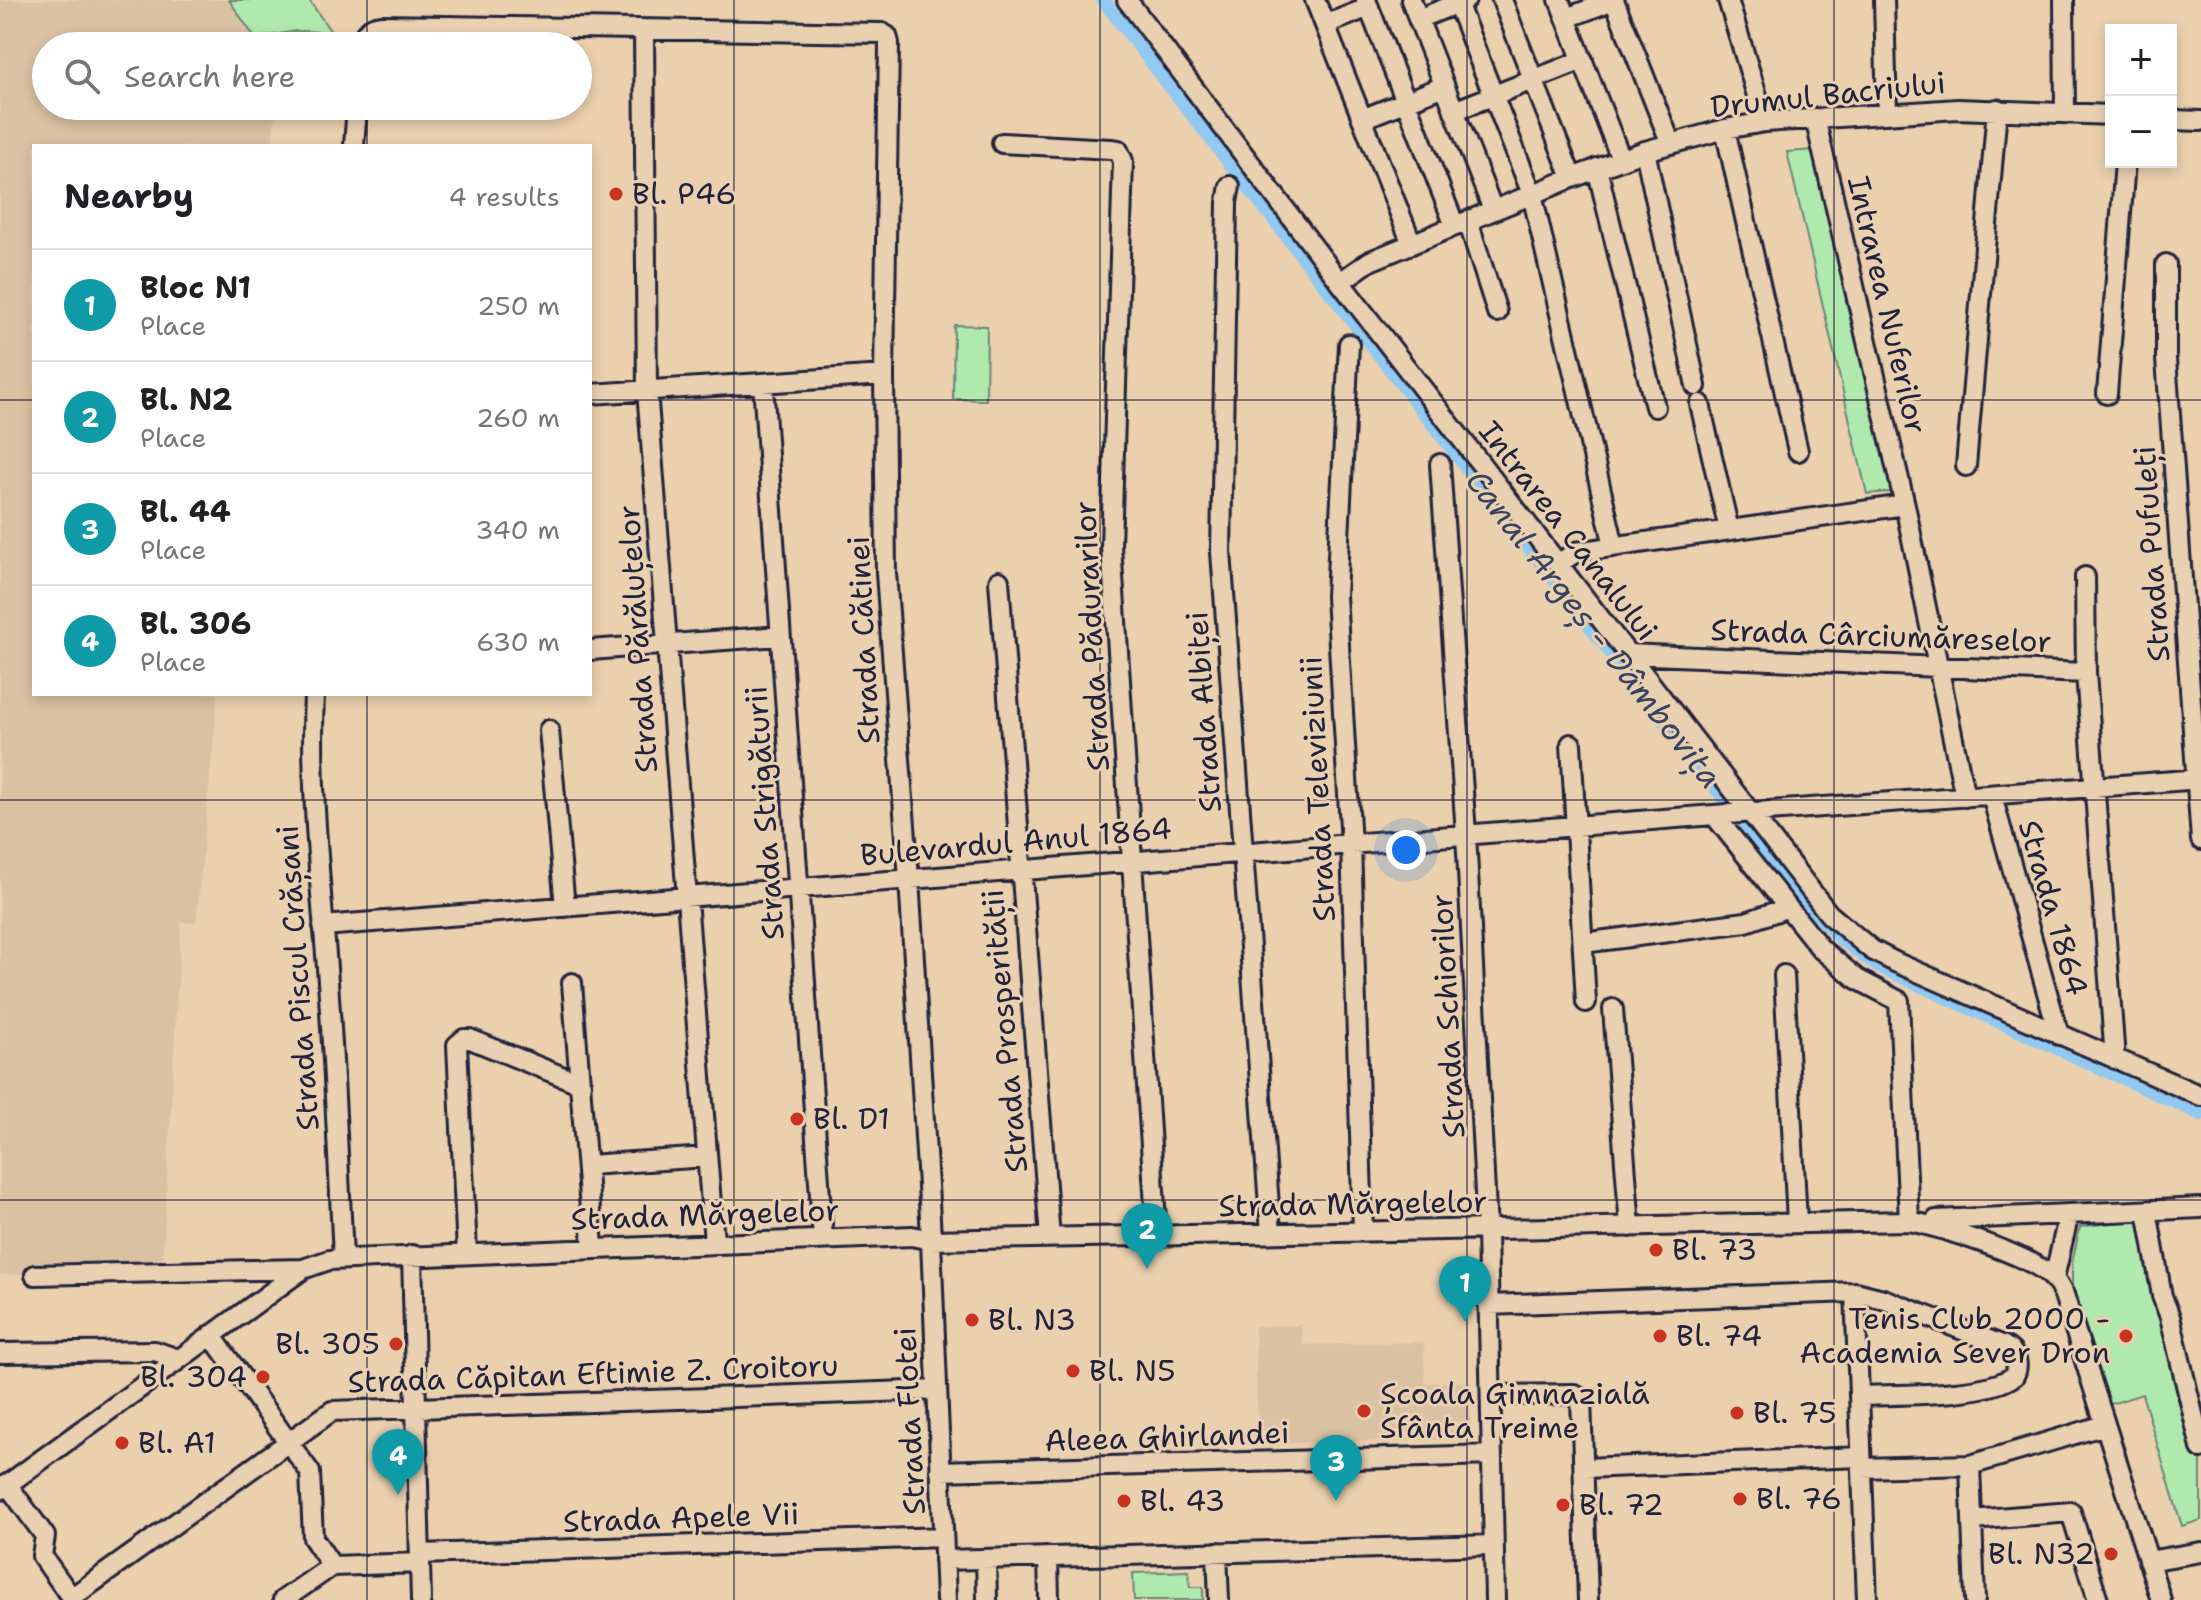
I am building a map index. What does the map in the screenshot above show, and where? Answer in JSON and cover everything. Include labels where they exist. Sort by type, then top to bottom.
[{"type":"street","name":"Intrarea Canalului","points":[[1127,0],[1815,900],[1872,950],[2201,1096]]},
{"type":"street","points":[[1315,0],[1412,244]]},
{"type":"street","points":[[1411,0],[1493,210]]},
{"type":"street","points":[[1502,0],[1572,178]]},
{"type":"street","points":[[1559,0],[1621,159]]},
{"type":"street","points":[[1567,18],[1614,0],[1671,144]]},
{"type":"street","points":[[1728,0],[1765,122]]},
{"type":"street","points":[[1884,0],[1887,114]]},
{"type":"street","points":[[2064,0],[2065,112]]},
{"type":"street","points":[[1418,19],[1460,1],[1532,194],[1614,546]]},
{"type":"street","points":[[1325,25],[1368,3],[1406,101],[1497,312]]},
{"type":"street","points":[[367,32],[382,25],[644,31]]},
{"type":"street","name":"Strada Cătinei","points":[[644,31],[882,33],[889,43],[884,375],[886,573],[909,879],[930,1240]]},
{"type":"street","name":"Strada Părăluțelor","points":[[644,31],[647,390],[714,1242]]},
{"type":"street","points":[[1454,111],[1583,60]]},
{"type":"street","points":[[1362,119],[1444,86]]},
{"type":"street","name":"Drumul Bacriului","points":[[1340,282],[1363,264],[1597,168],[1725,129],[1815,118],[1997,109],[2105,115]]},
{"type":"street","points":[[1966,466],[1997,109]]},
{"type":"street","name":"Intrarea Nuferilor","points":[[1815,118],[1905,505],[1965,797]]},
{"type":"street","points":[[354,144],[356,120]]},
{"type":"street","points":[[2177,120],[2201,121]]},
{"type":"street","points":[[1725,129],[1798,451]]},
{"type":"street","name":"Strada Pădurarilor","points":[[1002,143],[1118,150],[1123,161],[1111,546],[1157,1236]]},
{"type":"street","points":[[1645,151],[1729,530]]},
{"type":"street","points":[[1597,168],[1655,407]]},
{"type":"street","points":[[2107,394],[2125,168]]},
{"type":"street","name":"Strada Albiței","points":[[1230,186],[1225,264],[1221,552],[1271,1233]]},
{"type":"street","name":"Strada Pufuleți","points":[[2166,264],[2166,359],[2199,779],[2201,840]]},
{"type":"street","name":"Strada Televiziunii","points":[[1349,344],[1336,596],[1351,844],[1363,1232]]},
{"type":"street","points":[[592,394],[884,375]]},
{"type":"street","name":"Strada Strigăturii","points":[[763,383],[823,1239]]},
{"type":"street","name":"Strada Schiorilor","points":[[1440,464],[1466,834],[1487,1230],[1495,1600]]},
{"type":"street","points":[[1558,564],[1576,552],[1905,505]]},
{"type":"street","name":"Strada Cârciumăreselor","points":[[2085,577],[2086,673],[2093,788],[2115,1059]]},
{"type":"street","name":"Strada Prosperității","points":[[999,581],[1050,1238]]},
{"type":"street","points":[[592,650],[779,636]]},
{"type":"street","name":"Strada Cârciumăreselor","points":[[1627,654],[2086,673]]},
{"type":"street","name":"Strada Piscul Crășani","points":[[314,696],[312,740],[343,1258]]},
{"type":"street","points":[[549,730],[565,907]]},
{"type":"street","points":[[1571,744],[1586,1002]]},
{"type":"street","name":"Strada 1864","points":[[1714,815],[2199,779]]},
{"type":"street","name":"Strada 1864","points":[[1992,796],[2059,1035]]},
{"type":"street","points":[[1714,815],[1786,908],[1834,962],[1857,979],[1899,1001],[1909,1221],[2201,1208]]},
{"type":"street","name":"Bulevardul Anul 1864","points":[[323,926],[1714,815]]},
{"type":"street","points":[[1583,943],[1746,922],[1786,908]]},
{"type":"street","points":[[1784,975],[1797,1222]]},
{"type":"street","points":[[572,983],[593,1247]]},
{"type":"street","points":[[1613,1009],[1630,1227]]},
{"type":"street","points":[[467,1253],[457,1045],[464,1039],[470,1039],[581,1084]]},
{"type":"street","points":[[588,1165],[707,1157]]},
{"type":"street","points":[[2147,1211],[2162,1296],[2170,1317],[2201,1448]]},
{"type":"street","points":[[2069,1214],[2054,1278],[2064,1295],[2161,1600]]},
{"type":"street","name":"Strada Mărgelelor","points":[[4,1487],[303,1269],[343,1258],[912,1236],[930,1240],[1909,1221],[1966,1236],[2039,1268],[2054,1278]]},
{"type":"street","name":"Strada Flotei","points":[[930,1240],[946,1600]]},
{"type":"street","points":[[412,1255],[421,1600]]},
{"type":"street","name":"Strada Mărgelelor","points":[[35,1275],[303,1269]]},
{"type":"street","points":[[1855,1292],[1867,1600]]},
{"type":"street","points":[[1488,1305],[1855,1292],[1883,1299],[2004,1346],[2013,1352],[2017,1367],[2014,1376],[2006,1382],[1970,1390],[1859,1396]]},
{"type":"street","points":[[211,1335],[310,1472],[313,1538],[332,1566],[283,1600]]},
{"type":"street","points":[[0,1353],[155,1351],[178,1359]]},
{"type":"street","name":"Strada Căpitan Eftimie Z. Croitoru","points":[[72,1599],[332,1411],[937,1390]]},
{"type":"street","points":[[1491,1395],[1578,1395],[1582,1402],[1588,1600]]},
{"type":"street","points":[[1584,1468],[1862,1462],[1970,1465],[2105,1425]]},
{"type":"street","name":"Aleea Ghirlandei","points":[[940,1471],[1492,1455]]},
{"type":"street","points":[[1970,1465],[1975,1600]]},
{"type":"street","points":[[4,1487],[45,1536],[42,1556],[72,1599]]},
{"type":"street","points":[[1972,1520],[2071,1512],[2098,1600]]},
{"type":"street","name":"Strada Apele Vii","points":[[332,1566],[420,1558],[943,1537]]},
{"type":"street","points":[[944,1560],[1494,1545]]},
{"type":"street","points":[[1217,1552],[1219,1600]]},
{"type":"street","points":[[2148,1561],[2201,1552]]},
{"type":"street","points":[[1048,1557],[1049,1600]]},
{"type":"street","points":[[986,1559],[987,1600]]},
{"type":"shaded area","points":[[0,0],[229,0],[251,32],[32,32],[32,120],[275,120],[272,144],[32,144],[32,696],[218,696],[196,923],[181,922],[162,1273],[0,1275]]},
{"type":"shaded area","name":"Școala Gimnazială Sfânta Treime","points":[[1301,1325],[1302,1345],[1424,1342],[1425,1383],[1470,1382],[1471,1439],[1258,1444],[1255,1326]]},
{"type":"green space","points":[[229,0],[309,0],[331,32],[297,31],[251,32]]},
{"type":"green space","points":[[1816,150],[1899,491],[1867,494],[1787,152]]},
{"type":"green space","points":[[954,325],[987,326],[986,400],[953,399]]},
{"type":"green space","name":"Tenis Club 2000 - Academia Sever Dron","points":[[2145,1218],[2175,1376],[2201,1435],[2201,1520],[2182,1526],[2142,1394],[2108,1405],[2072,1297],[2072,1263],[2080,1227]]},
{"type":"green space","points":[[1189,1571],[1190,1587],[1203,1587],[1203,1600],[1134,1600],[1133,1573]]},
{"type":"waterway","name":"Canal Argeș - Dâmbovița","points":[[1103,0],[1801,897],[1840,938],[1876,965],[2201,1114]]},
{"type":"place","name":"Bl. P46","points":[[616,194]]},
{"type":"place","name":"Bl. D1","points":[[797,1119]]},
{"type":"place","name":"Bl. 73","points":[[1656,1250]]},
{"type":"place","name":"Bl. N2","points":[[1147,1269]]},
{"type":"place","name":"Bl. N3","points":[[972,1320]]},
{"type":"place","name":"Bloc N1","points":[[1465,1322]]},
{"type":"place","name":"Bl. 74","points":[[1660,1336]]},
{"type":"place","name":"Tenis Club 2000 - Academia Sever Dron","points":[[2126,1336]]},
{"type":"place","name":"Bl. 305","points":[[396,1344]]},
{"type":"place","name":"Bl. N5","points":[[1073,1371]]},
{"type":"place","name":"Bl. 304","points":[[263,1377]]},
{"type":"place","name":"Școala Gimnazială Sfânta Treime","points":[[1364,1411]]},
{"type":"place","name":"Bl. 75","points":[[1737,1413]]},
{"type":"place","name":"Bl. A1","points":[[122,1443]]},
{"type":"place","name":"Bl. 306","points":[[398,1495]]},
{"type":"place","name":"Bl. 76","points":[[1740,1499]]},
{"type":"place","name":"Bl. 43","points":[[1124,1501]]},
{"type":"place","name":"Bl. 44","points":[[1336,1501]]},
{"type":"place","name":"Bl. 72","points":[[1563,1505]]},
{"type":"place","name":"Bl. N32","points":[[2111,1554]]}]
